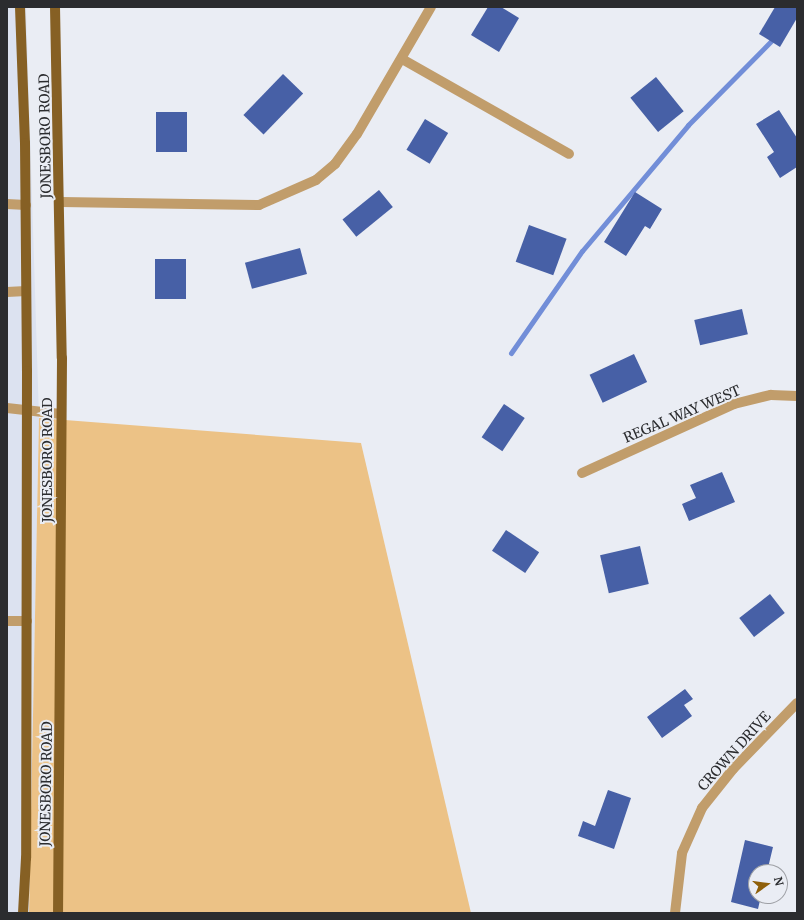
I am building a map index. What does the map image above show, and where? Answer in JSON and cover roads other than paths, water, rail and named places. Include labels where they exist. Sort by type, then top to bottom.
[{"type":"main road","name":"JONESBORO ROAD","points":[[20,7],[26,205],[27,410],[26,858],[23,913]]},
{"type":"main road","name":"JONESBORO ROAD","points":[[55,7],[61,202],[61,807],[58,913]]},
{"type":"street","points":[[61,202],[259,205],[282,198],[316,180],[335,164],[357,134],[431,7]]},
{"type":"street","points":[[402,59],[570,154]]},
{"type":"street","points":[[7,204],[26,205]]},
{"type":"street","points":[[7,292],[26,291]]},
{"type":"street","name":"REGAL WAY WEST","points":[[582,473],[734,404],[771,395],[797,396]]},
{"type":"street","points":[[7,408],[61,414]]},
{"type":"street","points":[[7,621],[27,620]]},
{"type":"street","name":"CROWN DRIVE","points":[[675,913],[682,853],[702,808],[733,769],[797,703]]},
{"type":"waterway","points":[[511,353],[582,251],[688,125],[775,37]]}]
